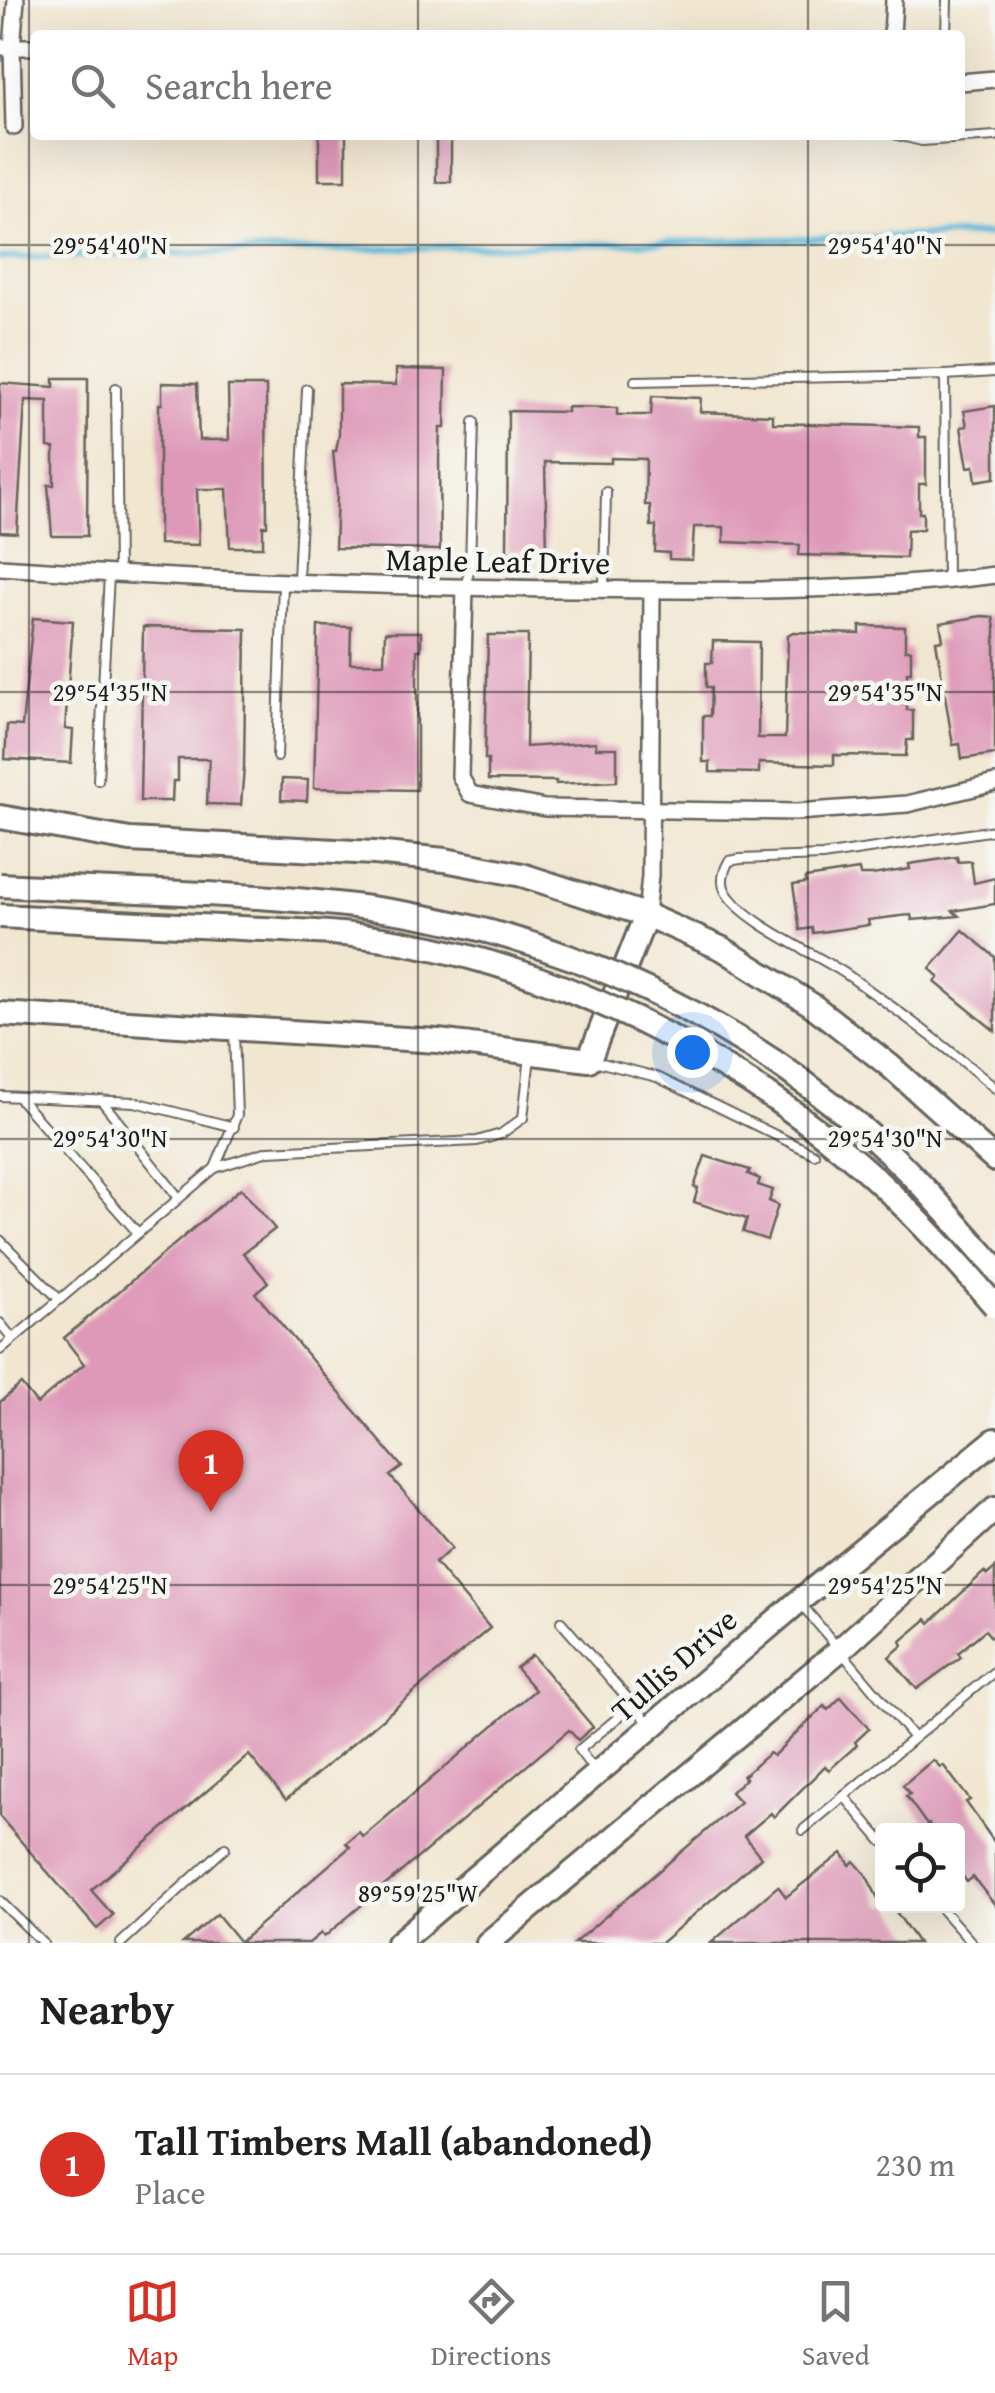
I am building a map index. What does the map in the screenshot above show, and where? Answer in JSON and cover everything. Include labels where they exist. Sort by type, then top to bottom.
[{"type":"street","points":[[14,127],[6,47],[16,0]]},
{"type":"street","points":[[892,30],[894,0]]},
{"type":"street","points":[[965,81],[995,78]]},
{"type":"street","name":"Maple Leaf Drive","points":[[0,567],[291,585],[604,590],[856,589],[995,575]]},
{"type":"street","points":[[465,588],[460,776],[470,794],[545,808],[797,812],[907,804],[995,784]]},
{"type":"street","points":[[0,1014],[438,1041],[589,1060],[646,914],[652,811],[652,590]]},
{"type":"street","points":[[0,817],[130,840],[445,860],[522,875],[646,914],[723,949],[812,1005],[890,1066],[995,1160]]},
{"type":"street","points":[[0,885],[291,901],[407,914],[487,930],[552,949],[686,1012],[780,1066],[858,1124],[923,1184],[995,1267]]},
{"type":"street","points":[[0,916],[289,930],[401,942],[526,973],[710,1058],[772,1097],[848,1155],[920,1224],[995,1306]]},
{"type":"street","name":"Tullis Drive","points":[[398,1943],[799,1601],[995,1440]]},
{"type":"street","points":[[488,1943],[840,1649],[995,1509]]},
{"type":"lane","points":[[946,30],[947,0]]},
{"type":"lane","points":[[965,138],[995,136]]},
{"type":"lane","points":[[635,382],[995,372]]},
{"type":"lane","points":[[945,375],[947,582]]},
{"type":"lane","points":[[98,780],[114,575],[116,388]]},
{"type":"lane","points":[[278,757],[307,390]]},
{"type":"lane","points":[[465,588],[470,567],[474,422]]},
{"type":"lane","points":[[604,590],[606,492]]},
{"type":"lane","points":[[995,830],[822,856],[740,859],[730,861],[723,872],[724,889],[749,914],[842,971],[933,1036],[995,1088]]},
{"type":"lane","points":[[215,1168],[234,1127],[234,1027]]},
{"type":"lane","points":[[0,1350],[215,1168],[268,1151],[477,1141],[501,1134],[523,1118],[531,1052]]},
{"type":"lane","points":[[589,1060],[657,1077],[814,1154]]},
{"type":"lane","points":[[0,1096],[135,1102],[234,1127]]},
{"type":"lane","points":[[19,1098],[138,1233]]},
{"type":"lane","points":[[101,1100],[178,1198]]},
{"type":"lane","points":[[0,1240],[58,1298]]},
{"type":"lane","points":[[0,1323],[13,1339]]},
{"type":"lane","points":[[799,1601],[914,1738]]},
{"type":"lane","points":[[561,1622],[652,1726]]},
{"type":"lane","points":[[803,1830],[995,1671]]},
{"type":"lane","points":[[596,1774],[579,1750],[633,1705]]},
{"type":"lane","points":[[844,1796],[875,1833]]},
{"type":"lane","points":[[121,1943],[225,1848]]},
{"type":"lane","points":[[0,1901],[43,1943]]},
{"type":"lane","points":[[945,1913],[972,1943]]},
{"type":"lane","points":[[26,1943],[36,1935]]},
{"type":"building","points":[[319,140],[346,140],[346,180],[319,180]]},
{"type":"building","points":[[436,140],[451,140],[451,182],[436,182]]},
{"type":"building","points":[[396,369],[446,370],[445,428],[440,428],[440,550],[335,548],[337,493],[333,451],[339,435],[339,384],[396,385]]},
{"type":"building","points":[[54,378],[88,378],[87,536],[52,536],[48,485],[54,485],[54,448],[48,447],[48,401],[25,400],[17,533],[0,532],[0,383],[54,387]]},
{"type":"building","points":[[162,383],[197,384],[199,440],[229,440],[228,386],[266,386],[267,526],[263,526],[263,547],[230,547],[227,489],[197,489],[199,545],[159,544]]},
{"type":"building","points":[[652,396],[701,398],[700,412],[773,415],[773,423],[919,427],[919,437],[926,437],[926,484],[919,484],[923,529],[907,530],[906,558],[799,555],[800,545],[724,542],[724,527],[694,527],[692,560],[669,559],[669,553],[655,552],[656,526],[651,526],[650,505],[645,505],[646,459],[611,458],[611,463],[545,462],[547,552],[507,551],[508,411],[617,408],[617,415],[651,415]]},
{"type":"building","points":[[995,406],[995,478],[976,481],[974,466],[968,467],[961,427],[967,426],[964,411]]},
{"type":"building","points":[[993,617],[995,628],[995,754],[962,759],[960,744],[953,745],[936,641],[943,640],[940,623]]},
{"type":"building","points":[[33,618],[73,621],[65,729],[73,730],[71,763],[5,759],[7,725],[22,726]]},
{"type":"building","points":[[318,626],[351,627],[350,663],[384,663],[385,632],[421,632],[421,650],[417,650],[417,790],[314,788]]},
{"type":"building","points":[[860,626],[905,627],[905,650],[911,650],[907,710],[913,710],[913,740],[907,740],[906,756],[834,755],[834,765],[759,763],[759,773],[710,772],[710,762],[703,762],[703,716],[710,716],[711,687],[706,687],[706,663],[712,663],[713,641],[759,642],[758,738],[785,738],[788,635],[860,634]]},
{"type":"building","points":[[143,627],[246,629],[241,805],[207,804],[209,759],[178,759],[178,781],[173,781],[172,801],[140,801]]},
{"type":"building","points":[[488,635],[528,635],[526,747],[596,742],[596,748],[617,748],[617,781],[556,784],[488,780]]},
{"type":"building","points":[[282,779],[308,780],[307,801],[281,800]]},
{"type":"building","points":[[957,857],[958,862],[971,861],[974,883],[995,878],[995,904],[953,911],[959,916],[912,920],[911,915],[813,933],[812,928],[800,930],[793,885],[806,883],[805,878],[859,870],[860,875],[872,875],[910,869],[909,864]]},
{"type":"building","points":[[963,930],[995,957],[995,1031],[935,982],[939,977],[930,969]]},
{"type":"building","points":[[705,1156],[750,1170],[748,1174],[760,1179],[758,1185],[773,1190],[769,1201],[778,1205],[767,1240],[743,1232],[747,1219],[694,1202],[698,1188],[694,1187]]},
{"type":"building","points":[[241,1188],[275,1229],[243,1253],[268,1282],[255,1293],[402,1467],[390,1476],[452,1548],[435,1563],[490,1628],[286,1800],[249,1755],[91,1890],[113,1915],[97,1929],[0,1817],[0,1402],[21,1384],[37,1404],[84,1364],[64,1338]]},
{"type":"building","points":[[995,1568],[995,1642],[985,1630],[958,1653],[961,1657],[917,1689],[889,1657],[927,1619],[930,1623],[984,1572],[987,1575]]},
{"type":"building","points":[[532,1655],[593,1727],[578,1740],[569,1730],[324,1937],[321,1933],[309,1943],[183,1943],[217,1914],[240,1942],[350,1847],[346,1843],[359,1832],[363,1837],[535,1690],[516,1668]]},
{"type":"building","points":[[841,1697],[869,1729],[829,1770],[825,1766],[774,1817],[771,1813],[744,1836],[761,1857],[661,1943],[574,1943],[740,1802],[731,1792],[746,1778],[743,1776],[769,1753],[773,1756],[824,1706],[828,1710]]},
{"type":"building","points":[[933,1760],[940,1767],[943,1765],[970,1800],[966,1802],[995,1843],[995,1905],[973,1877],[967,1882],[965,1879],[965,1823],[926,1823],[906,1796],[910,1794],[903,1785]]},
{"type":"building","points":[[842,1853],[850,1865],[854,1861],[866,1875],[875,1892],[875,1913],[897,1913],[918,1943],[711,1943],[778,1886],[786,1897]]},
{"type":"waterway","points":[[0,258],[995,234]]},
{"type":"place","name":"Tall Timbers Mall (abandoned)","points":[[211,1512]]}]
